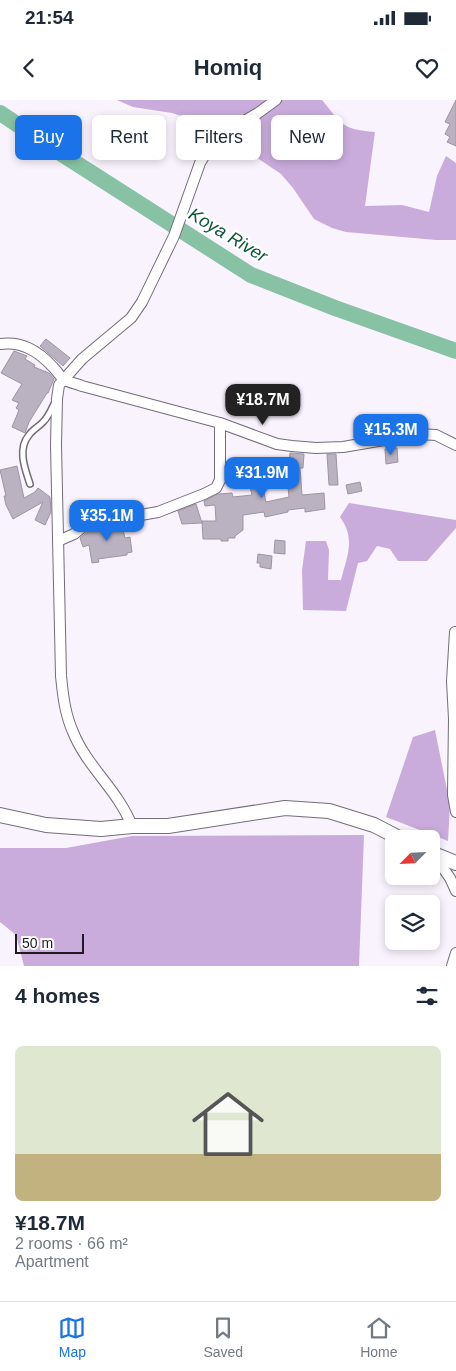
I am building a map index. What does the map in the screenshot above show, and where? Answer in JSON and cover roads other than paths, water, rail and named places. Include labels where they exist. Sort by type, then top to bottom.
[{"type":"street","points":[[132,826],[119,799],[92,764],[73,733],[64,704],[61,676],[58,541],[57,399],[59,385],[82,359],[131,318],[142,302],[174,236],[200,163],[215,140],[276,100]]},
{"type":"street","points":[[0,344],[22,344],[47,361],[63,379],[82,386],[220,423],[277,444],[316,448],[343,447],[418,434],[436,435],[456,445]]},
{"type":"street","points":[[58,541],[74,534],[90,521],[101,516],[124,514],[135,516],[158,512],[216,488],[220,480],[220,423]]},
{"type":"street","points":[[454,632],[452,681],[454,719],[453,795],[456,812]]},
{"type":"street","points":[[0,816],[46,825],[100,829],[132,826],[168,826],[286,808],[328,811],[374,825],[385,831]]},
{"type":"street","points":[[440,857],[456,863]]},
{"type":"street","points":[[440,864],[456,891]]},
{"type":"street","points":[[452,966],[456,953]]},
{"type":"lane","points":[[30,484],[22,454],[25,444],[28,435],[45,421],[57,399]]},
{"type":"waterway","name":"Koya River","points":[[0,113],[251,275],[335,308],[456,351]]}]
